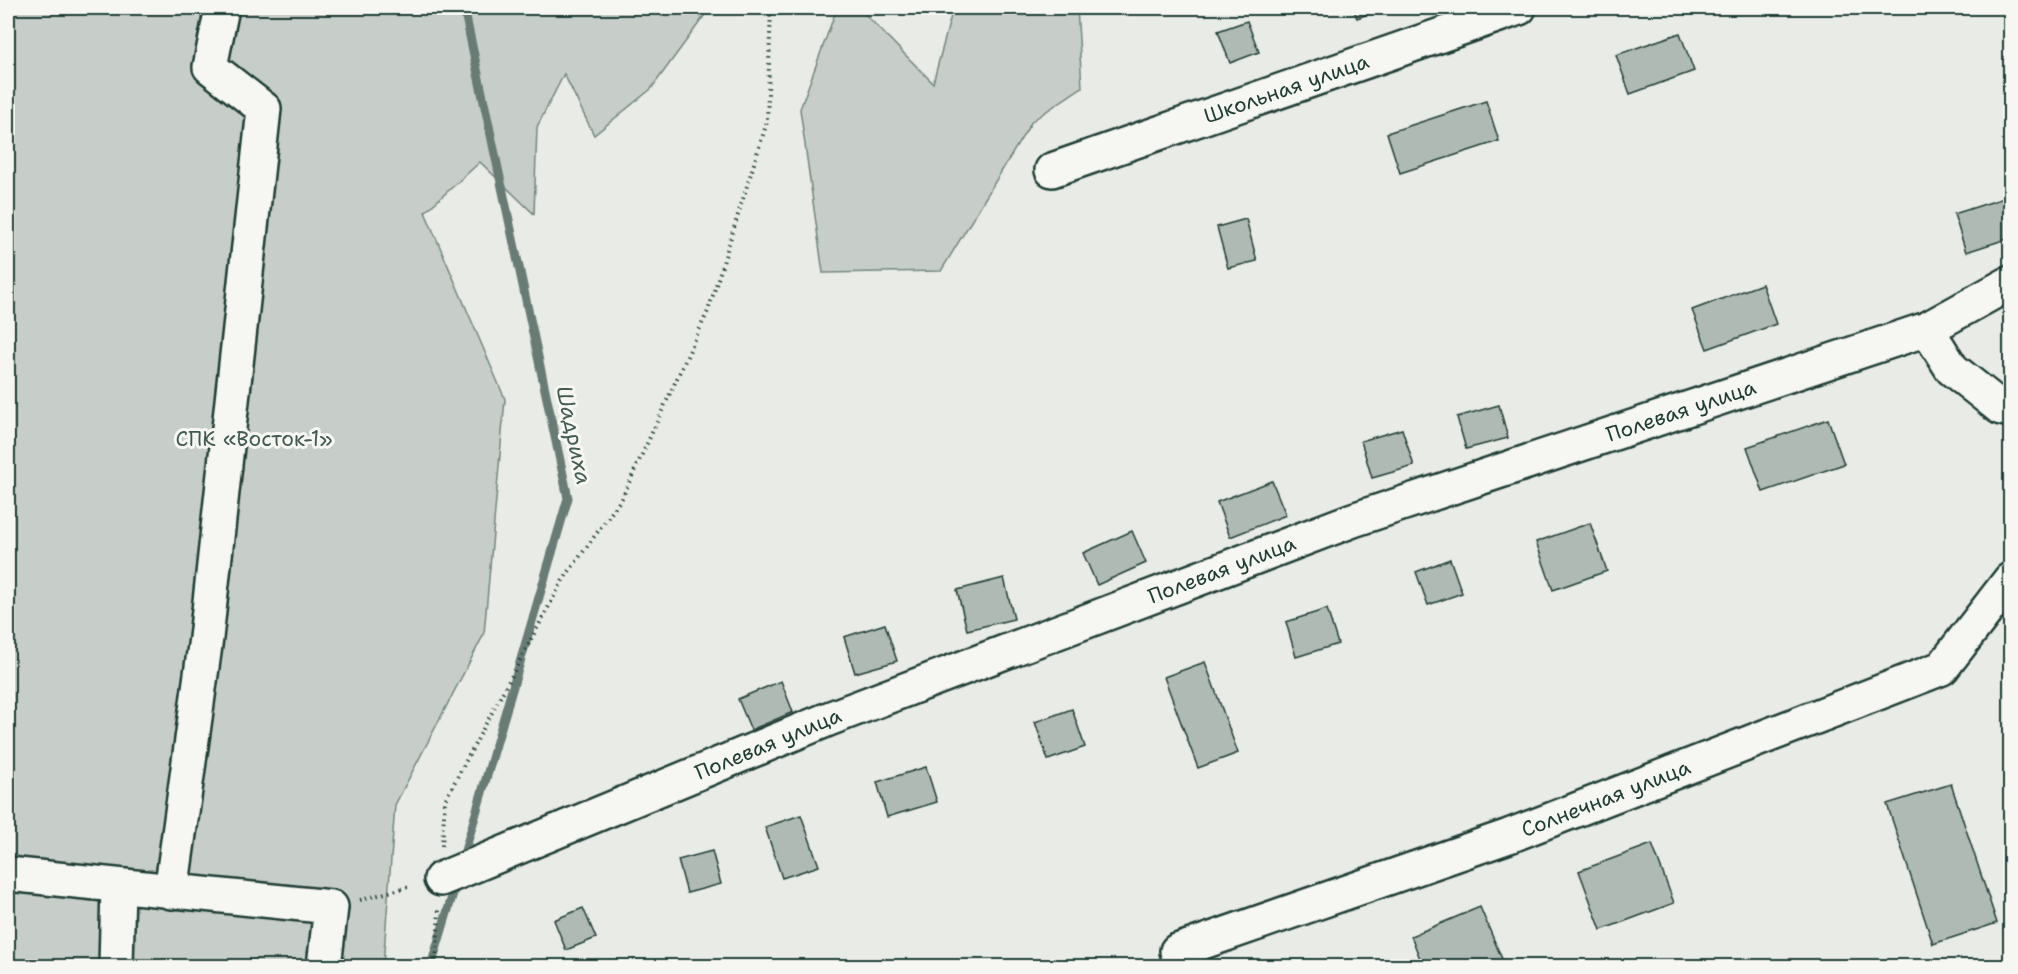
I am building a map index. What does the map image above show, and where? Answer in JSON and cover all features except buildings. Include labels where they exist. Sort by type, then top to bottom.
[{"type":"street","points":[[171,892],[206,638],[264,109],[210,67],[222,8]]},
{"type":"street","name":"Школьная улица","points":[[1052,170],[1519,8]]},
{"type":"street","name":"Полевая улица","points":[[441,879],[831,718],[1353,520],[1928,329],[2010,283]]},
{"type":"street","points":[[1928,329],[1952,369],[2001,408],[2010,410]]},
{"type":"street","name":"Солнечная улица","points":[[1182,966],[1177,951],[1509,836],[1942,668],[2010,580]]},
{"type":"street","points":[[8,874],[331,907],[324,966]]},
{"type":"street","points":[[116,966],[118,886]]},
{"type":"path","points":[[436,966],[445,800],[563,580],[622,498],[708,311],[767,122],[771,8]]},
{"type":"path","points":[[331,907],[441,879]]},
{"type":"green space","name":"СПК «Восток-1»","points":[[8,8],[710,8],[651,89],[594,135],[564,74],[537,127],[534,214],[480,162],[425,212],[505,399],[484,634],[395,805],[383,966],[8,966]]},
{"type":"green space","points":[[837,8],[859,8],[933,83],[951,16],[950,8],[1077,8],[1082,87],[1032,121],[941,271],[823,273],[800,109]]},
{"type":"waterway","name":"Шадриха","points":[[462,861],[568,498],[464,8]]},
{"type":"waterway","name":"Шадриха","points":[[431,966],[457,880]]}]
